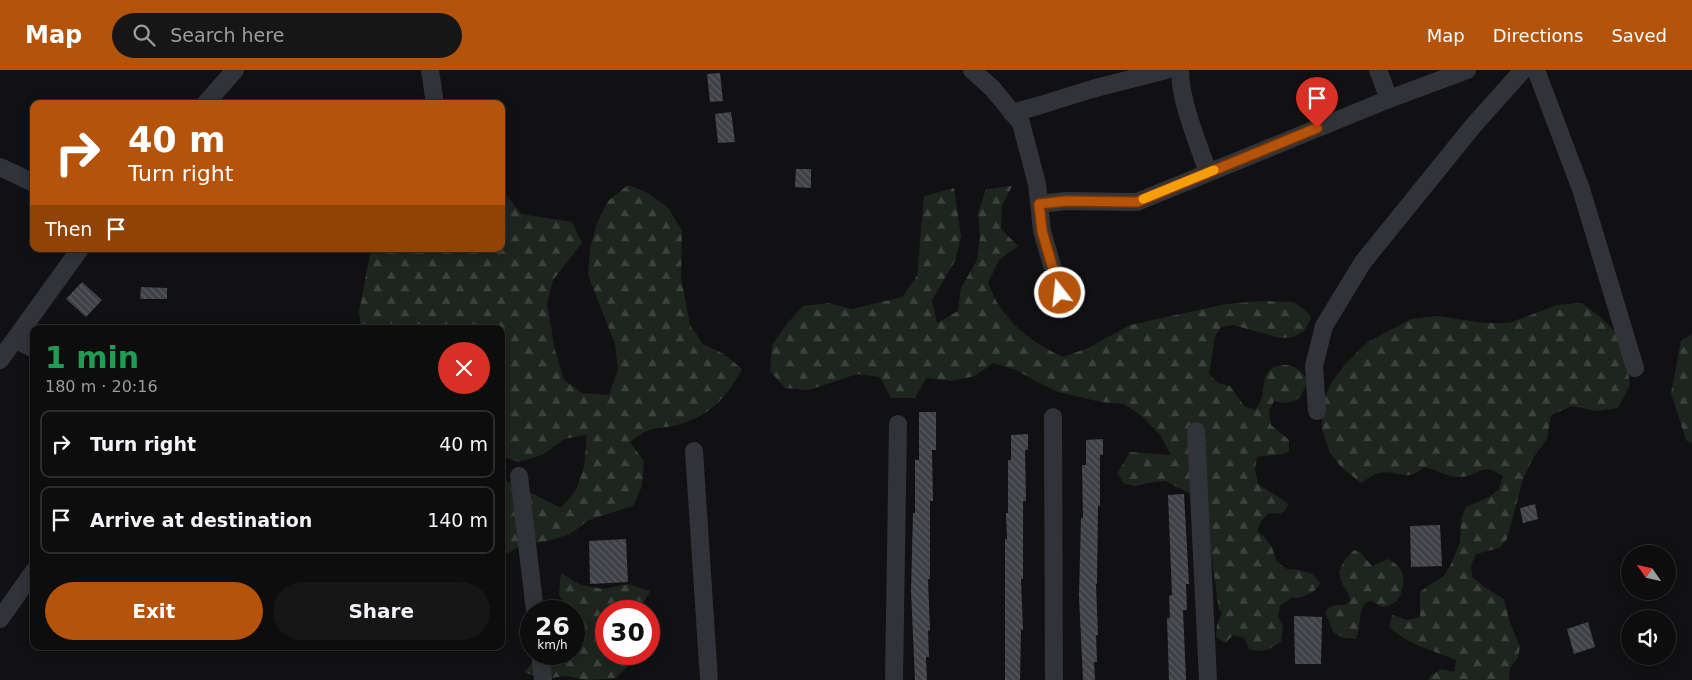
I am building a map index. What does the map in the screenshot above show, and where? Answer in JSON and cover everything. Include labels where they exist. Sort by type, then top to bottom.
[{"type":"street","points":[[209,100],[235,70]]},
{"type":"street","points":[[430,70],[434,100]]},
{"type":"street","points":[[972,70],[992,88],[1020,124],[1037,184],[1042,231],[1060,293]]},
{"type":"street","points":[[1012,113],[1041,106],[1092,89],[1166,70]]},
{"type":"street","points":[[1180,70],[1180,80],[1189,114],[1208,173]]},
{"type":"street","points":[[1378,70],[1389,99]]},
{"type":"street","points":[[1039,204],[1075,200],[1137,202],[1389,99],[1467,70]]},
{"type":"street","points":[[1316,411],[1314,366],[1324,326],[1363,262],[1473,126],[1523,70]]},
{"type":"street","points":[[1536,70],[1581,189],[1636,368]]},
{"type":"street","points":[[0,167],[30,181]]},
{"type":"street","points":[[0,360],[78,252]]},
{"type":"street","points":[[15,339],[30,347]]},
{"type":"street","points":[[1053,417],[1054,680]]},
{"type":"street","points":[[894,680],[898,424]]},
{"type":"street","points":[[1196,431],[1208,680]]},
{"type":"street","points":[[694,451],[709,680]]},
{"type":"street","points":[[519,476],[534,600]]},
{"type":"street","points":[[0,618],[30,577]]},
{"type":"street","points":[[541,665],[543,680]]},
{"type":"green space","points":[[628,185],[650,194],[669,209],[682,231],[681,277],[690,325],[703,344],[724,354],[742,369],[729,390],[715,406],[697,418],[673,426],[649,430],[630,442],[644,461],[642,486],[633,506],[589,520],[570,534],[548,541],[522,545],[505,555],[505,480],[561,508],[576,490],[584,467],[587,435],[564,439],[544,454],[519,462],[505,457],[505,325],[361,325],[359,312],[370,252],[505,252],[505,193],[521,214],[572,222],[582,243],[553,280],[547,303],[555,350],[564,380],[582,393],[609,395],[618,370],[615,344],[588,275],[590,249],[597,223],[608,201]]},
{"type":"green space","points":[[1012,186],[1002,206],[1001,229],[1018,246],[999,260],[988,283],[1006,316],[1020,330],[1045,348],[1063,357],[1088,348],[1130,325],[1226,304],[1263,301],[1293,302],[1304,309],[1311,318],[1305,330],[1294,337],[1280,338],[1233,325],[1221,327],[1215,337],[1209,374],[1218,383],[1230,386],[1244,406],[1255,410],[1261,400],[1266,377],[1271,369],[1277,366],[1292,366],[1301,372],[1307,380],[1300,397],[1287,403],[1274,401],[1269,411],[1271,425],[1289,440],[1289,452],[1257,457],[1255,469],[1258,484],[1289,505],[1281,514],[1269,513],[1261,521],[1257,531],[1270,544],[1276,561],[1287,569],[1312,574],[1321,583],[1313,592],[1302,597],[1291,598],[1280,606],[1278,616],[1283,627],[1281,641],[1273,647],[1262,651],[1254,650],[1249,649],[1244,638],[1233,635],[1225,643],[1216,637],[1217,625],[1222,612],[1219,610],[1204,503],[1195,496],[1165,481],[1136,486],[1125,484],[1117,474],[1130,452],[1171,455],[1160,435],[1143,417],[1124,404],[1101,402],[1058,392],[1016,370],[993,363],[975,376],[951,381],[926,378],[915,398],[891,398],[880,377],[857,374],[809,390],[785,388],[770,371],[772,345],[803,306],[828,303],[852,309],[902,297],[917,276],[924,196],[954,188],[961,236],[955,261],[932,300],[937,323],[958,311],[961,288],[977,260],[980,237],[978,213],[986,189]]},
{"type":"green space","points":[[1582,303],[1618,334],[1626,359],[1630,385],[1618,408],[1596,411],[1572,406],[1551,415],[1547,439],[1533,458],[1523,479],[1507,539],[1499,548],[1476,554],[1471,565],[1472,577],[1504,599],[1510,623],[1520,646],[1518,658],[1510,668],[1509,680],[1428,680],[1430,676],[1442,669],[1454,672],[1456,660],[1412,643],[1396,633],[1389,627],[1392,615],[1407,620],[1420,617],[1420,592],[1443,577],[1450,566],[1460,543],[1461,519],[1466,507],[1489,497],[1499,489],[1503,476],[1495,471],[1484,469],[1471,475],[1454,477],[1424,467],[1418,472],[1409,475],[1383,472],[1361,483],[1342,468],[1330,453],[1322,429],[1322,403],[1332,382],[1347,362],[1368,342],[1411,319],[1437,316],[1484,323],[1509,323],[1557,305]]},
{"type":"green space","points":[[1692,334],[1692,444],[1686,440],[1671,393],[1681,341]]},
{"type":"green space","points":[[1354,550],[1360,552],[1372,566],[1388,559],[1399,568],[1403,575],[1400,595],[1394,603],[1382,607],[1371,601],[1365,603],[1361,612],[1356,639],[1344,638],[1333,632],[1325,614],[1328,608],[1336,605],[1345,605],[1350,601],[1339,572],[1344,561]]},
{"type":"green space","points":[[561,573],[581,585],[604,589],[628,584],[650,591],[645,600],[595,600],[595,665],[629,665],[616,678],[586,680],[567,676],[542,679],[524,672],[531,665],[585,665],[585,600],[562,600],[559,595]]},
{"type":"building","points":[[720,73],[723,101],[710,102],[707,74]]},
{"type":"building","points":[[731,112],[735,142],[718,143],[715,114]]},
{"type":"building","points":[[796,169],[811,169],[811,188],[795,187]]},
{"type":"building","points":[[82,282],[102,300],[86,317],[66,299]]},
{"type":"building","points":[[141,287],[167,288],[167,299],[140,299]]},
{"type":"building","points":[[919,412],[936,412],[936,450],[932,450],[933,501],[930,501],[930,579],[928,579],[930,630],[928,631],[929,657],[926,657],[927,680],[915,680],[911,591],[913,513],[915,513],[915,460],[919,460]]},
{"type":"building","points":[[1028,434],[1028,450],[1025,450],[1026,501],[1023,501],[1023,579],[1021,579],[1023,630],[1021,630],[1020,680],[1005,680],[1005,539],[1007,539],[1006,513],[1008,513],[1008,460],[1011,460],[1011,435]]},
{"type":"building","points":[[1103,439],[1103,455],[1100,455],[1100,506],[1098,506],[1097,662],[1094,662],[1095,680],[1083,680],[1079,596],[1081,518],[1083,518],[1082,465],[1086,465],[1086,440]]},
{"type":"building","points":[[1184,494],[1189,584],[1186,584],[1187,610],[1183,610],[1186,680],[1169,680],[1167,618],[1170,618],[1169,596],[1172,595],[1168,495]]},
{"type":"building","points":[[1535,504],[1538,519],[1523,523],[1520,508]]},
{"type":"building","points":[[1440,525],[1442,566],[1411,567],[1410,526]]},
{"type":"building","points":[[626,539],[628,582],[590,584],[589,541]]},
{"type":"building","points":[[1294,616],[1322,617],[1321,664],[1295,664]]},
{"type":"building","points":[[1588,622],[1595,647],[1574,654],[1567,629]]},
{"type":"slow traffic","points":[[1143,199],[1214,170]]},
{"type":"route","points":[[1060,293],[1042,231],[1039,204],[1094,200],[1137,202],[1317,128]]}]
